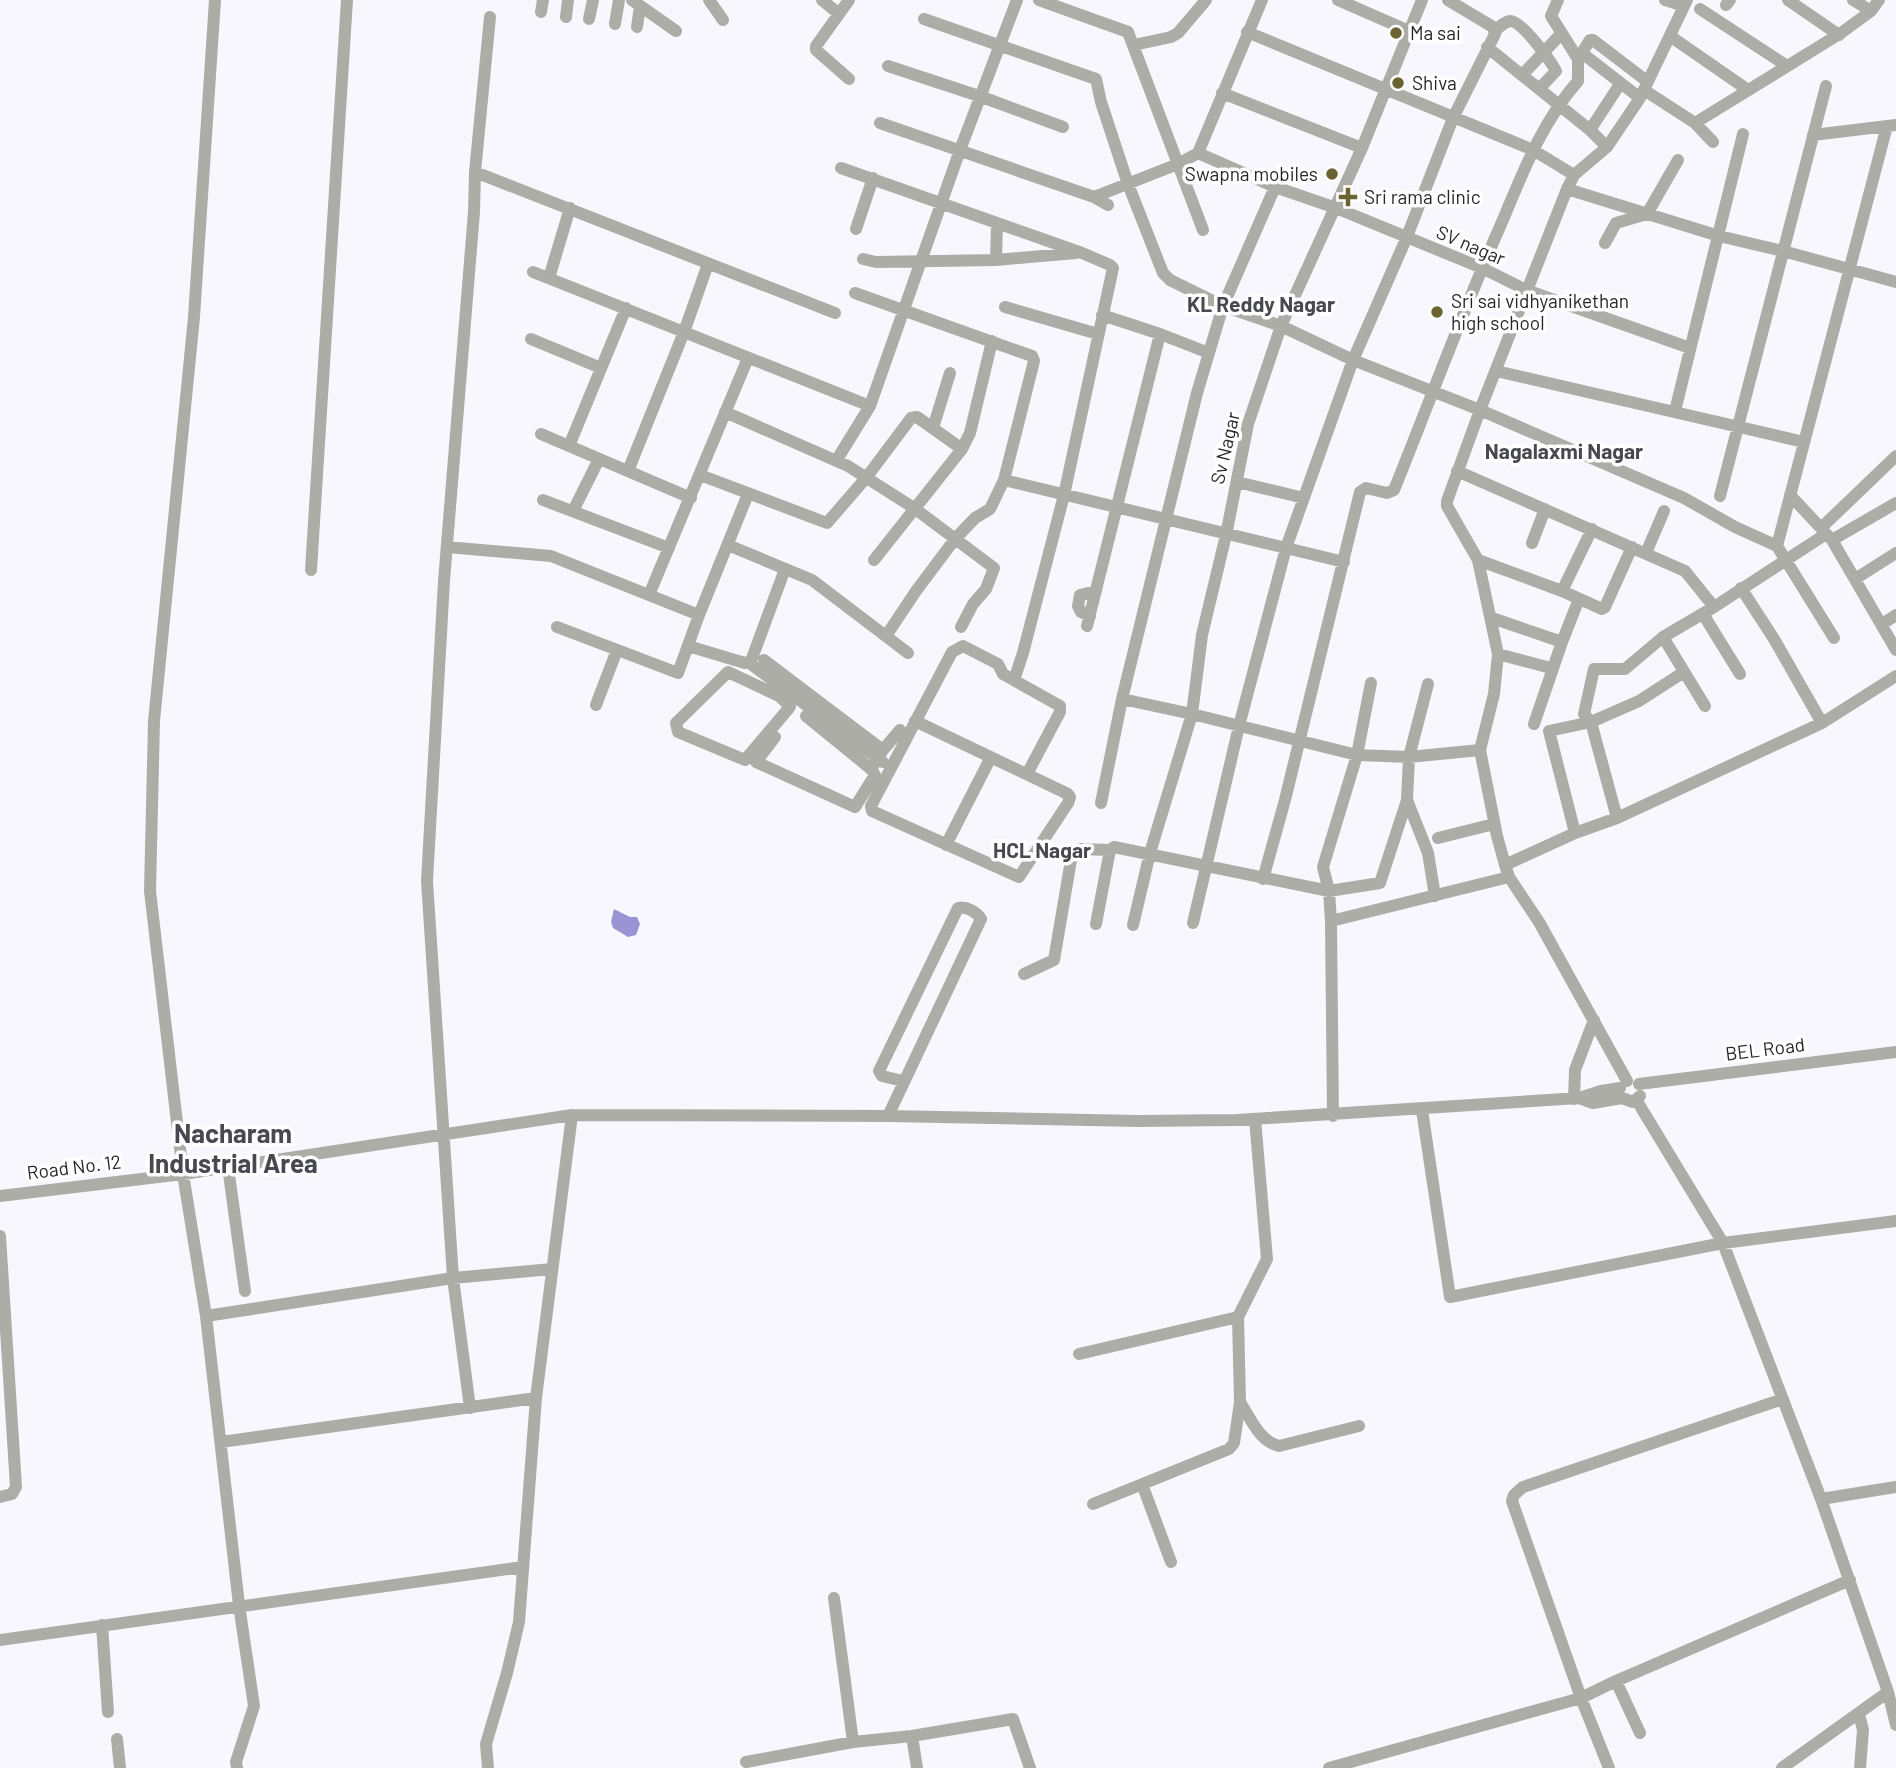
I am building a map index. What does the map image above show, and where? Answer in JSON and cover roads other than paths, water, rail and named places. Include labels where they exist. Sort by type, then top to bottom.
[{"type":"street","points":[[215,0],[194,317],[154,721],[150,891],[183,1174],[206,1316],[239,1605],[254,1706],[236,1762],[237,1768]]},
{"type":"street","points":[[311,570],[347,0]]},
{"type":"street","points":[[566,17],[568,0]]},
{"type":"street","points":[[589,19],[593,0]]},
{"type":"street","points":[[615,24],[619,0]]},
{"type":"street","points":[[709,0],[723,20]]},
{"type":"street","points":[[822,0],[838,13]]},
{"type":"street","points":[[849,0],[819,39],[816,50],[849,79]]},
{"type":"street","points":[[836,461],[870,406],[960,150],[1017,0]]},
{"type":"street","points":[[1039,0],[1125,30],[1131,36],[1203,230]]},
{"type":"street","points":[[1134,45],[1178,33],[1206,0]]},
{"type":"street","points":[[1094,197],[1178,164],[1198,153],[1262,0]]},
{"type":"street","points":[[1338,0],[1409,31]]},
{"type":"street","name":"Sv Nagar","points":[[1133,925],[1150,853],[1192,714],[1202,635],[1248,424],[1281,326],[1362,148],[1422,0]]},
{"type":"street","points":[[1448,0],[1493,27],[1495,31]]},
{"type":"street","points":[[1558,0],[1551,16],[1561,34],[1580,56],[1620,84],[1644,90]]},
{"type":"street","points":[[1665,0],[1686,3],[1644,90],[1608,146],[1574,175],[1567,189],[1480,410],[1447,506],[1478,560],[1498,654],[1494,694],[1480,750],[1494,824],[1507,871],[1539,922],[1631,1091],[1723,1243],[1821,1499],[1888,1692],[1896,1725]]},
{"type":"street","points":[[1788,0],[1839,35]]},
{"type":"street","points":[[1853,0],[1871,11]]},
{"type":"street","points":[[1695,123],[1839,35],[1871,11],[1879,0]]},
{"type":"street","points":[[636,3],[637,27]]},
{"type":"street","points":[[636,3],[676,31]]},
{"type":"street","points":[[1700,9],[1787,66]]},
{"type":"street","points":[[470,1408],[453,1278],[427,881],[447,547],[475,172],[490,17]]},
{"type":"street","points":[[924,19],[1096,79],[1128,184],[1163,273],[1170,280],[1223,306],[1281,326],[1353,360],[1480,410],[1684,498],[1735,527],[1777,546],[1835,638]]},
{"type":"street","points":[[1193,923],[1239,726],[1286,548],[1353,360],[1406,239],[1453,118],[1495,31],[1502,24],[1514,22],[1519,25],[1543,51],[1556,71],[1540,88]]},
{"type":"street","points":[[1247,32],[1533,150],[1574,175]]},
{"type":"street","points":[[1523,74],[1561,34]]},
{"type":"street","points":[[1670,36],[1748,90]]},
{"type":"street","points":[[1263,879],[1285,800],[1360,492],[1366,488],[1387,493],[1394,490],[1482,268],[1533,150],[1558,104],[1578,82],[1580,56],[1590,40],[1596,41],[1644,90],[1695,123],[1713,142]]},
{"type":"street","points":[[1487,47],[1608,146]]},
{"type":"street","points":[[888,66],[1063,127]]},
{"type":"street","points":[[1590,130],[1620,84]]},
{"type":"street","points":[[1720,496],[1826,86]]},
{"type":"street","points":[[1222,93],[1362,148]]},
{"type":"street","points":[[880,123],[1094,197],[1108,205]]},
{"type":"street","points":[[1777,546],[1850,270],[1892,125],[1813,135]]},
{"type":"street","points":[[1675,411],[1743,134]]},
{"type":"street","name":"SV nagar","points":[[1198,153],[1275,187],[1336,208],[1482,268],[1526,290],[1690,348]]},
{"type":"street","points":[[1605,243],[1616,223],[1647,214],[1678,160]]},
{"type":"street","points":[[841,168],[1082,253],[1113,268],[1064,495],[1014,680]]},
{"type":"street","points":[[475,172],[835,313]]},
{"type":"street","points":[[856,229],[873,178]]},
{"type":"street","points":[[1101,803],[1122,699],[1209,353],[1223,306],[1275,187]]},
{"type":"street","points":[[1567,189],[1719,236],[1896,282]]},
{"type":"street","points":[[549,278],[570,208]]},
{"type":"street","points":[[996,260],[998,223]]},
{"type":"street","points":[[863,259],[876,262],[996,260],[1082,253]]},
{"type":"street","points":[[628,471],[684,332],[708,264]]},
{"type":"street","points":[[533,272],[870,406]]},
{"type":"street","points":[[855,293],[1032,356],[1034,361],[1003,480],[990,509],[975,518],[955,539],[886,636]]},
{"type":"street","points":[[1005,307],[1098,334]]},
{"type":"street","points":[[569,446],[626,308]]},
{"type":"street","points":[[1102,315],[1209,353]]},
{"type":"street","points":[[1089,621],[1160,334]]},
{"type":"street","points":[[531,339],[601,368]]},
{"type":"street","points":[[874,560],[962,449],[970,433],[992,341]]},
{"type":"street","points":[[649,595],[748,358]]},
{"type":"street","points":[[1496,371],[1804,442]]},
{"type":"street","points":[[933,428],[950,373]]},
{"type":"street","points":[[725,412],[836,461],[866,478],[914,508],[993,568],[986,589],[973,604],[961,628]]},
{"type":"street","points":[[700,475],[827,523],[866,478],[911,418],[918,417],[962,449]]},
{"type":"street","points":[[541,434],[691,498]]},
{"type":"street","points":[[1826,534],[1896,456]]},
{"type":"street","points":[[573,511],[599,459]]},
{"type":"street","points":[[1457,471],[1685,571],[1740,674]]},
{"type":"street","points":[[1003,480],[1344,562]]},
{"type":"street","points":[[1237,482],[1304,498]]},
{"type":"street","points":[[557,627],[678,673],[748,494]]},
{"type":"street","points":[[1790,495],[1826,534],[1856,579],[1896,650]]},
{"type":"street","points":[[543,500],[669,548]]},
{"type":"street","points":[[1617,818],[1591,722],[1584,714],[1594,669],[1625,668],[1663,637],[1826,534],[1896,503]]},
{"type":"street","points":[[1532,543],[1545,509]]},
{"type":"street","points":[[1646,553],[1664,511]]},
{"type":"street","points":[[1562,591],[1592,529]]},
{"type":"street","points":[[728,545],[812,580],[908,653]]},
{"type":"street","points":[[447,547],[551,556],[699,615]]},
{"type":"street","points":[[1478,560],[1604,608],[1632,547]]},
{"type":"street","points":[[1856,579],[1896,553]]},
{"type":"street","points":[[748,662],[752,658],[785,569]]},
{"type":"street","points":[[1741,588],[1822,723]]},
{"type":"street","points":[[1534,724],[1579,599]]},
{"type":"street","points":[[1882,624],[1896,615]]},
{"type":"street","points":[[1492,618],[1562,642]]},
{"type":"street","points":[[1663,637],[1706,706]]},
{"type":"street","points":[[688,646],[748,662],[782,693],[790,706],[746,761],[678,732],[676,723],[728,672],[782,693],[813,710]]},
{"type":"street","points":[[915,721],[1068,794],[1068,803],[1019,877],[872,811],[870,806],[915,721],[956,648],[963,646],[998,664],[1003,674],[1055,702],[1060,708],[1027,774]]},
{"type":"street","points":[[596,705],[617,650]]},
{"type":"street","points":[[1498,654],[1546,667]]},
{"type":"street","points":[[764,660],[813,710],[891,768]]},
{"type":"street","points":[[1575,833],[1549,731],[1591,722],[1639,701],[1684,672]]},
{"type":"street","points":[[1331,921],[1435,896],[1507,871],[1575,833],[1617,818],[1822,723],[1896,676]]},
{"type":"street","points":[[1332,1115],[1331,921],[1329,891],[1323,867],[1357,755],[1371,683]]},
{"type":"street","points":[[1385,907],[1380,883],[1407,800],[1409,757],[1428,684]]},
{"type":"street","points":[[1122,699],[1357,755],[1409,757],[1480,750]]},
{"type":"street","points":[[813,710],[795,712],[756,762],[855,807],[875,775],[877,759],[900,730]]},
{"type":"street","points":[[946,845],[991,757]]},
{"type":"street","points":[[1407,800],[1428,852],[1435,896]]},
{"type":"street","points":[[1438,838],[1494,824]]},
{"type":"street","points":[[1024,974],[1054,960],[1071,859],[1080,849],[1110,850],[1118,847],[1329,891],[1380,883]]},
{"type":"street","points":[[1096,924],[1110,850]]},
{"type":"street","points":[[888,1116],[981,919],[979,915],[965,908],[958,908],[879,1071],[882,1076],[903,1081]]},
{"type":"street","points":[[1577,1098],[1575,1070],[1594,1020]]},
{"type":"street","name":"BEL Road","points":[[888,1116],[1137,1121],[1255,1119],[1577,1098],[1597,1103],[1631,1091],[1896,1052]]},
{"type":"street","name":"BEL Road","points":[[1683,1083],[1896,1060]]},
{"type":"street","points":[[1422,1110],[1450,1297],[1723,1243],[1896,1221]]},
{"type":"street","points":[[488,1768],[486,1744],[519,1622],[536,1398],[572,1115]]},
{"type":"street","name":"Road No. 12","points":[[0,1196],[183,1174],[572,1115],[888,1116]]},
{"type":"street","points":[[1093,1504],[1229,1449],[1234,1443],[1240,1402],[1238,1317],[1267,1259],[1255,1119]]},
{"type":"street","points":[[228,1167],[245,1291]]},
{"type":"street","points":[[0,1237],[16,1487],[12,1494],[0,1497]]},
{"type":"street","points":[[206,1316],[453,1278],[552,1269]]},
{"type":"street","points":[[1079,1354],[1238,1317]]},
{"type":"street","points":[[220,1442],[536,1398]]},
{"type":"street","points":[[1609,1768],[1581,1698],[1512,1501],[1514,1495],[1523,1487],[1783,1399]]},
{"type":"street","points":[[1240,1402],[1269,1444],[1279,1446],[1359,1426]]},
{"type":"street","points":[[1142,1484],[1171,1562]]},
{"type":"street","points":[[1821,1499],[1896,1487]]},
{"type":"street","points":[[0,1640],[523,1567]]},
{"type":"street","points":[[1329,1768],[1581,1698],[1850,1580]]},
{"type":"street","points":[[834,1598],[853,1742]]},
{"type":"street","points":[[102,1625],[108,1712]]},
{"type":"street","points":[[1616,1681],[1640,1733]]},
{"type":"street","points":[[1782,1768],[1888,1692]]},
{"type":"street","points":[[1859,1714],[1863,1730],[1860,1768]]},
{"type":"street","points":[[746,1762],[853,1742],[912,1736],[1013,1718],[1030,1768]]},
{"type":"street","points":[[912,1736],[917,1768]]},
{"type":"street","points":[[117,1739],[120,1768]]},
{"type":"place","name":"Ma sai","points":[[1396,33]]},
{"type":"place","name":"Shiva","points":[[1398,83]]},
{"type":"place","name":"Swapna mobiles","points":[[1332,174]]},
{"type":"place","name":"Sri rama clinic","points":[[1348,197]]},
{"type":"place","name":"Sri sai vidhyanikethan high school","points":[[1437,312]]},
{"type":"district","name":"KL Reddy Nagar","points":[[1261,305]]},
{"type":"district","name":"Nagalaxmi Nagar","points":[[1564,452]]},
{"type":"district","name":"HCL Nagar","points":[[1042,851]]},
{"type":"district","name":"Nacharam Industrial Area","points":[[233,1149]]}]
